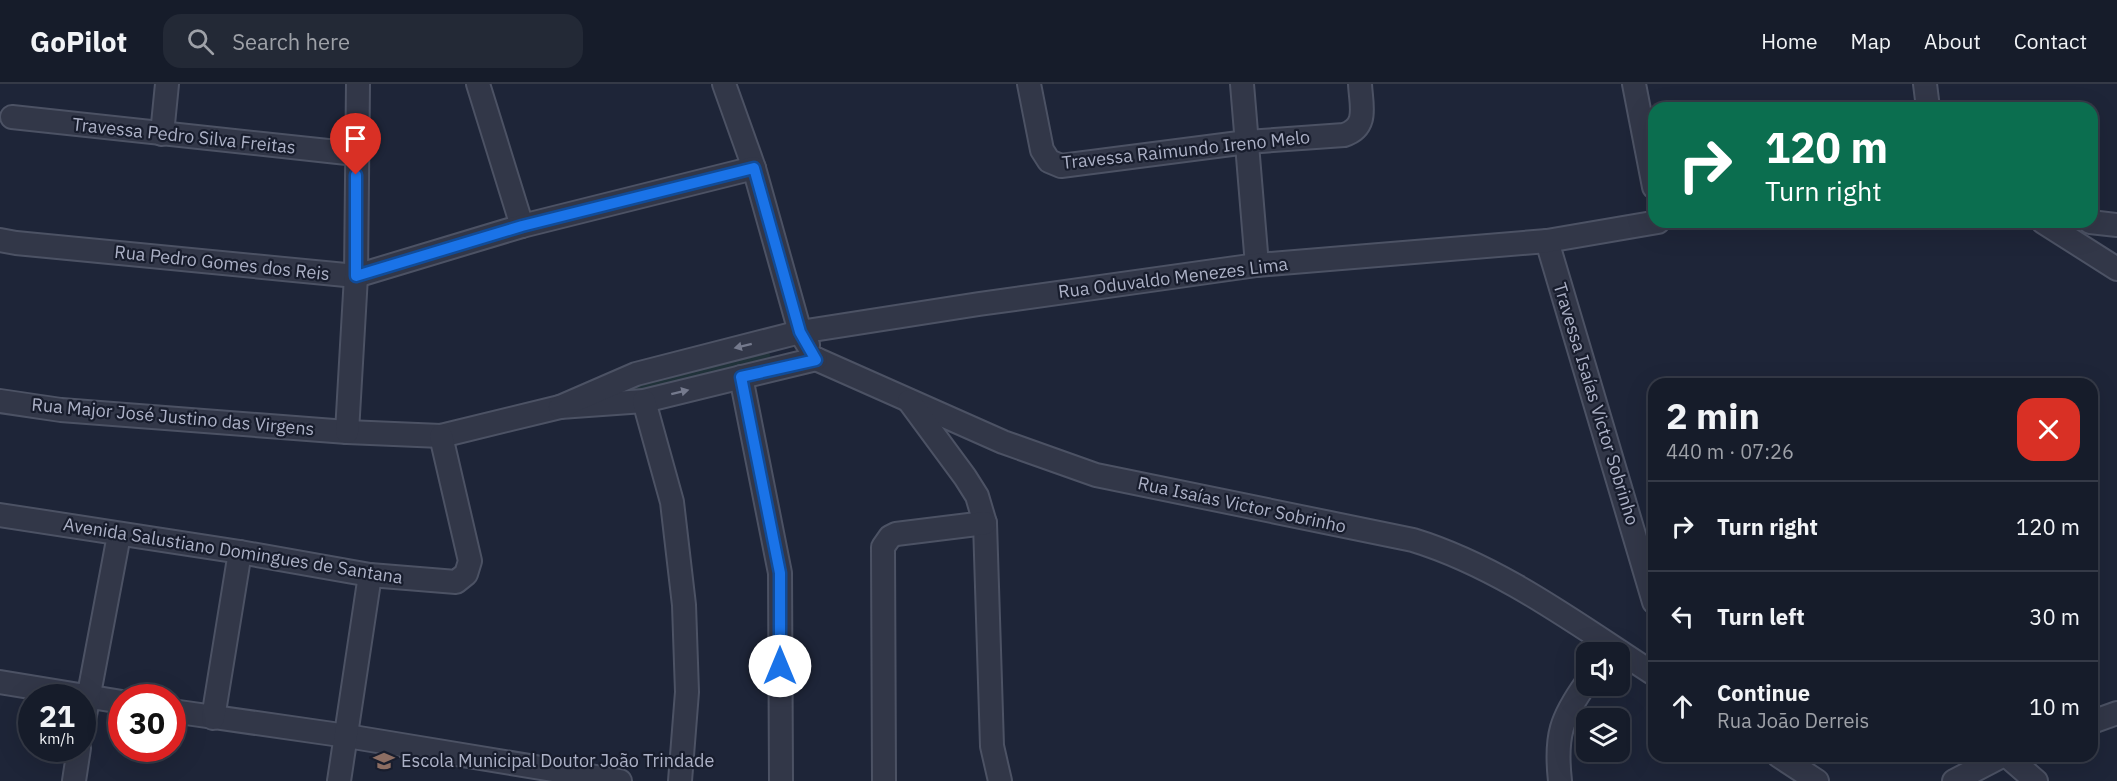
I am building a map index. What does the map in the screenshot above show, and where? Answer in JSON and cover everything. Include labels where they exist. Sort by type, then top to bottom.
[{"type":"street","points":[[162,134],[166,84]]},
{"type":"street","points":[[346,432],[356,276],[358,84]]},
{"type":"street","points":[[478,84],[522,226]]},
{"type":"street","points":[[560,407],[644,401],[816,360],[800,332],[754,168],[724,84]]},
{"type":"street","name":"Travessa Raimundo Ireno Melo","points":[[1029,84],[1042,150],[1049,161],[1061,166],[1247,142],[1344,135],[1356,131],[1361,120],[1360,84]]},
{"type":"street","points":[[1242,84],[1257,265]]},
{"type":"street","points":[[1634,84],[1648,156]]},
{"type":"street","points":[[1925,84],[1927,102]]},
{"type":"street","name":"Travessa Pedro Silva Freitas","points":[[12,117],[356,154]]},
{"type":"street","name":"Rua Pedro Gomes dos Reis","points":[[0,240],[356,276],[522,226],[754,168]]},
{"type":"street","points":[[2098,223],[2117,225]]},
{"type":"street","name":"Rua Oduvaldo Menezes Lima","points":[[560,407],[636,374],[800,332],[1257,265],[1547,241],[1648,224]]},
{"type":"street","points":[[2052,228],[2117,269]]},
{"type":"street","name":"Travessa Isaías Victor Sobrinho","points":[[1547,241],[1648,582]]},
{"type":"street","name":"Rua Isaías Victor Sobrinho","points":[[816,360],[1003,442],[1096,474],[1413,540],[1440,549],[1504,579],[1598,642]]},
{"type":"street","points":[[741,377],[780,573],[781,781]]},
{"type":"street","points":[[908,400],[966,477],[977,496],[985,523],[992,746],[1000,781]]},
{"type":"street","name":"Rua Major José Justino das Virgens","points":[[0,401],[61,410],[346,432],[441,436],[560,407]]},
{"type":"street","points":[[644,401],[672,502],[683,595],[687,692],[680,781]]},
{"type":"street","name":"Avenida Salustiano Domingues de Santana","points":[[0,515],[240,552],[370,575],[456,582],[470,568],[470,561],[441,436]]},
{"type":"street","points":[[884,781],[883,547],[890,537],[896,534],[985,523]]},
{"type":"street","points":[[90,684],[119,535]]},
{"type":"street","points":[[213,718],[240,552]]},
{"type":"street","points":[[339,781],[370,575]]},
{"type":"street","name":"Rua Isaías Victor Sobrinho","points":[[1630,661],[1648,671]]},
{"type":"street","points":[[0,682],[18,685]]},
{"type":"street","points":[[1560,781],[1557,757],[1563,721],[1577,696]]},
{"type":"street","points":[[186,713],[347,736],[620,781]]},
{"type":"street","points":[[2098,720],[2117,713]]},
{"type":"street","points":[[74,781],[77,762]]},
{"type":"street","points":[[1788,762],[1816,781]]},
{"type":"street","points":[[1954,781],[1990,762]]},
{"type":"street","points":[[2014,762],[2036,781]]},
{"type":"shaded area","points":[[767,347],[771,358],[635,393],[632,382]]},
{"type":"place","name":"Escola Municipal Doutor João Trindade","points":[[384,761]]},
{"type":"route","points":[[356,175],[356,276],[522,226],[754,168],[800,332],[816,360],[741,377],[780,573],[780,666]]}]
